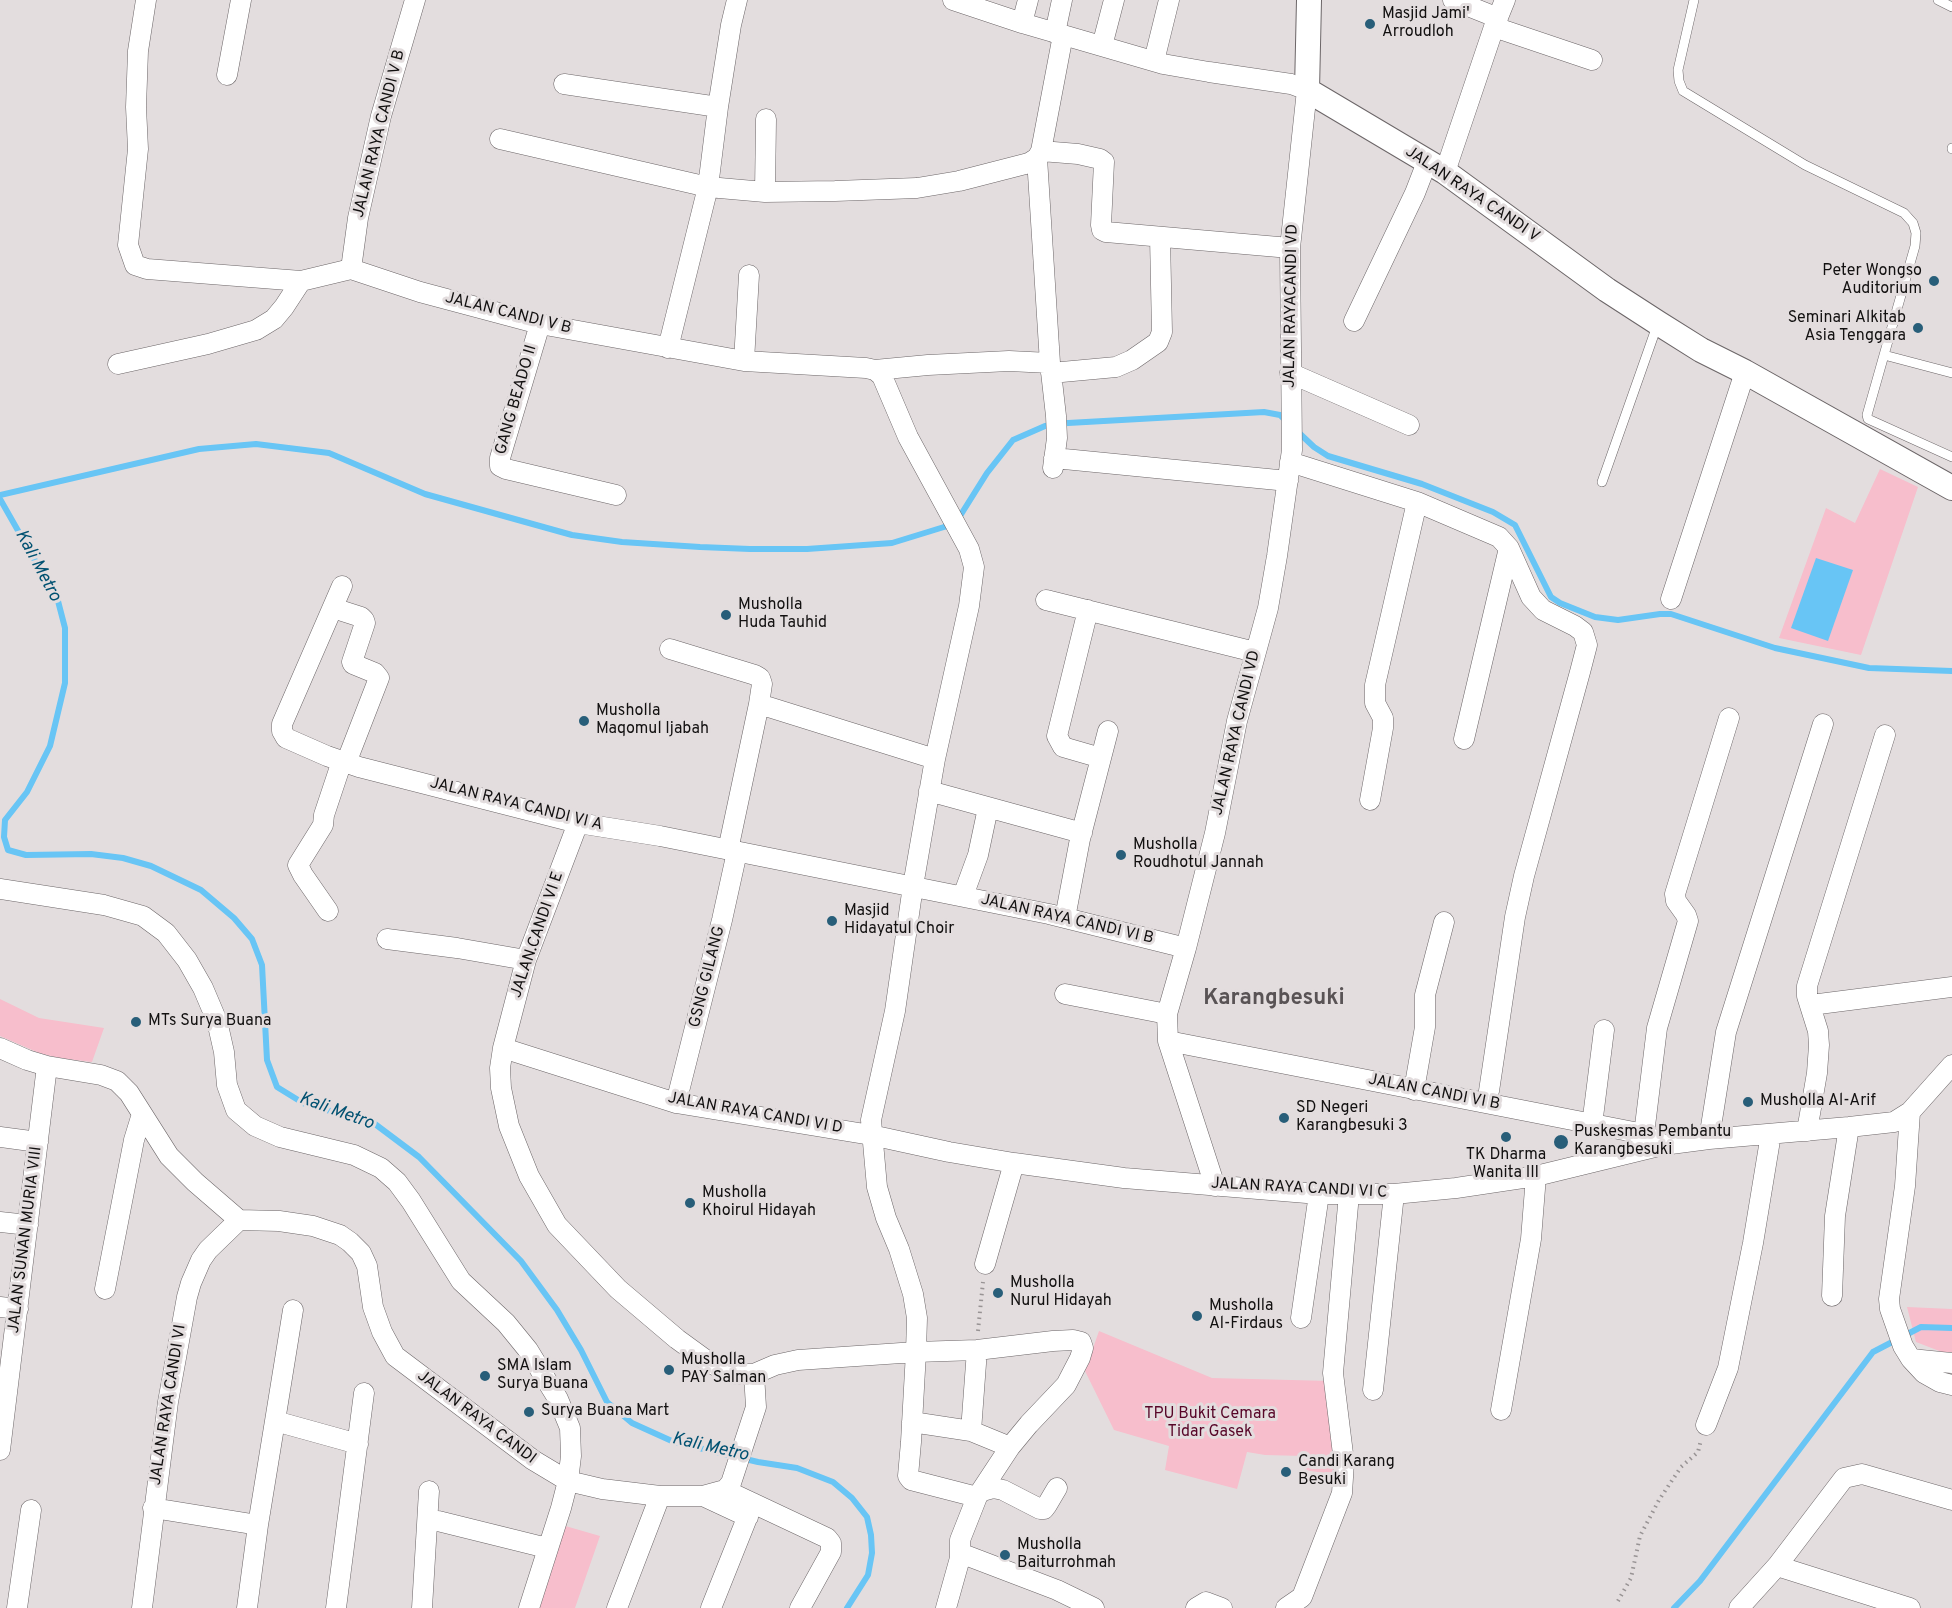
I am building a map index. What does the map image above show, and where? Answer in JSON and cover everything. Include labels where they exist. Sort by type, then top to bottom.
[{"type":"street","points":[[146,0],[138,51],[136,107],[138,149],[128,245],[135,265],[147,269],[301,281],[351,269]]},
{"type":"street","points":[[227,75],[241,0]]},
{"type":"street","name":"JALAN RAYA CANDI V B","points":[[351,269],[358,218],[381,116],[415,0]]},
{"type":"street","points":[[668,348],[708,188],[718,107],[737,0]]},
{"type":"street","name":"JALAN RAYA CANDI V","points":[[952,0],[1154,61],[1291,84],[1307,90],[1436,167],[1658,324],[1952,488]]},
{"type":"street","points":[[1022,23],[1028,0]]},
{"type":"street","points":[[1062,0],[1059,34],[1039,154],[1057,438],[1053,463],[1166,470],[1290,464],[1417,502],[1499,537],[1509,548],[1531,597],[1543,610],[1583,632],[1587,645],[1515,917],[1490,1091]]},
{"type":"street","points":[[1102,46],[1114,0]]},
{"type":"street","points":[[1154,61],[1169,0]]},
{"type":"street","points":[[1307,90],[1309,0]]},
{"type":"street","points":[[1454,0],[1499,15],[1592,60]]},
{"type":"street","points":[[1354,321],[1415,193],[1436,167],[1499,15]]},
{"type":"street","points":[[564,84],[718,107]]},
{"type":"street","name":"JALAN RAYACANDI VD","points":[[1290,464],[1290,248],[1307,90]]},
{"type":"street","points":[[765,192],[766,119]]},
{"type":"street","points":[[500,139],[708,188],[765,192],[917,188],[1029,164],[1039,154],[1078,154],[1104,162],[1101,225],[1102,230],[1106,232],[1290,248]]},
{"type":"street","name":"JALAN CANDI V B","points":[[351,269],[420,292],[540,324],[744,361],[875,370],[1010,361],[1051,368],[1116,367],[1132,360],[1158,342],[1162,332],[1160,237]]},
{"type":"street","points":[[744,361],[749,275]]},
{"type":"street","points":[[118,364],[208,344],[256,330],[274,319],[301,281]]},
{"type":"street","name":"GANG BEADO II","points":[[540,324],[500,458],[500,466],[616,495]]},
{"type":"street","points":[[875,370],[882,376],[908,437],[969,549],[974,567],[969,606],[934,759],[895,1011],[871,1120],[877,1187],[913,1294],[917,1318],[909,1478],[932,1486],[980,1494],[993,1488],[1004,1490],[1040,1509],[1044,1509],[1057,1488]]},
{"type":"street","points":[[1671,599],[1745,372]]},
{"type":"street","points":[[1290,373],[1409,425]]},
{"type":"street","name":"JALAN RAYA CANDI VD","points":[[1215,1186],[1168,1041],[1167,1014],[1215,833],[1237,721],[1268,608],[1290,464]]},
{"type":"street","points":[[1370,800],[1383,728],[1383,718],[1375,703],[1375,685],[1417,502]]},
{"type":"street","points":[[1464,739],[1509,548]]},
{"type":"street","name":"JALAN RAYA CANDI VI A","points":[[342,586],[287,710],[282,731],[286,738],[344,762],[578,823],[660,836],[913,886]]},
{"type":"street","points":[[1046,600],[1255,652]]},
{"type":"street","points":[[328,911],[303,875],[299,863],[313,845],[323,825],[330,796],[379,680],[375,673],[352,663],[364,620],[333,608]]},
{"type":"street","points":[[1088,609],[1057,736],[1063,747],[1101,758]]},
{"type":"street","name":"GSNG GILANG","points":[[670,649],[755,675],[760,678],[762,684],[722,920],[676,1103]]},
{"type":"street","points":[[759,704],[934,759]]},
{"type":"street","points":[[1644,1134],[1657,1028],[1688,921],[1676,901],[1675,894],[1729,718]]},
{"type":"street","points":[[1709,1139],[1726,1032],[1823,724]]},
{"type":"street","points":[[1065,918],[1082,833],[1108,731]]},
{"type":"street","points":[[1807,1131],[1817,1073],[1819,1045],[1807,996],[1807,986],[1885,735]]},
{"type":"street","points":[[929,791],[1082,833]]},
{"type":"street","points":[[963,896],[978,855],[988,808]]},
{"type":"street","name":"JALAN.CANDI VI E","points":[[578,823],[526,960],[503,1048],[500,1068],[501,1088],[509,1126],[529,1176],[557,1225],[618,1289],[677,1339],[710,1363],[733,1374],[754,1374]]},
{"type":"street","name":"JALAN RAYA CANDI VI B","points":[[913,886],[1065,918],[1186,948]]},
{"type":"street","points":[[0,889],[104,904],[144,916],[166,933],[187,960],[218,1021],[227,1085],[236,1110],[255,1126],[280,1137],[354,1155],[381,1168],[397,1182],[461,1281],[506,1323],[528,1350],[558,1399],[570,1428],[571,1456],[568,1481],[529,1608]]},
{"type":"street","points":[[1414,1090],[1425,1027],[1425,995],[1444,922]]},
{"type":"street","points":[[387,939],[526,960]]},
{"type":"street","points":[[1811,1005],[1952,987]]},
{"type":"street","points":[[1065,994],[1167,1014]]},
{"type":"street","points":[[1592,1125],[1604,1030]]},
{"type":"street","name":"JALAN CANDI VI B","points":[[1168,1041],[1644,1134],[1663,1145]]},
{"type":"street","points":[[0,1048],[48,1066],[101,1075],[117,1081],[129,1093],[169,1156],[238,1220]]},
{"type":"street","name":"JALAN RAYA CANDI VI D","points":[[503,1048],[676,1103],[871,1135]]},
{"type":"street","name":"JALAN RAYA CANDI VI C","points":[[871,1135],[949,1152],[1124,1178],[1319,1194],[1394,1194],[1456,1188],[1536,1176],[1663,1145],[1894,1122],[1910,1112],[1952,1065]]},
{"type":"street","name":"JALAN SUNAN MURIA VIII","points":[[0,1450],[9,1308],[28,1225],[48,1066]]},
{"type":"street","points":[[1910,1112],[1905,1186],[1889,1299],[1890,1309],[1907,1352],[1924,1373],[1940,1382],[1952,1385]]},
{"type":"street","points":[[105,1289],[134,1140],[142,1114]]},
{"type":"street","points":[[1832,1296],[1835,1216],[1849,1127]]},
{"type":"street","points":[[1706,1425],[1728,1368],[1753,1243],[1771,1134]]},
{"type":"street","points":[[0,1137],[38,1142]]},
{"type":"street","points":[[984,1264],[1014,1163]]},
{"type":"street","points":[[1501,1410],[1531,1239],[1536,1176]]},
{"type":"street","points":[[1301,1318],[1319,1194]]},
{"type":"street","points":[[1286,1608],[1302,1598],[1342,1492],[1344,1462],[1333,1373],[1349,1194]]},
{"type":"street","points":[[1373,1390],[1394,1194]]},
{"type":"street","name":"JALAN RAYA CANDI","points":[[238,1220],[279,1221],[314,1226],[340,1235],[350,1242],[361,1253],[367,1266],[373,1308],[382,1332],[395,1356],[553,1474],[568,1481],[603,1489],[660,1496],[703,1496],[728,1486]]},
{"type":"street","name":"JALAN RAYA CANDI VI","points":[[142,1608],[168,1402],[191,1283],[208,1250],[238,1220]]},
{"type":"street","points":[[0,1222],[28,1225]]},
{"type":"street","points":[[247,1608],[293,1310]]},
{"type":"street","points":[[751,1510],[728,1486],[752,1424],[756,1407],[754,1374],[775,1365],[798,1360],[976,1350],[1053,1341],[1081,1342],[1083,1348],[1080,1358],[1066,1385],[1010,1447],[980,1494],[960,1539],[960,1553],[946,1608]]},
{"type":"street","points":[[971,1431],[976,1350]]},
{"type":"street","points":[[1907,1352],[1952,1363]]},
{"type":"street","points":[[336,1608],[364,1394]]},
{"type":"street","points":[[275,1421],[358,1444]]},
{"type":"street","points":[[912,1422],[971,1431],[1010,1447]]},
{"type":"street","points":[[1739,1608],[1777,1566],[1844,1478],[1862,1474],[1952,1500]]},
{"type":"street","points":[[422,1608],[429,1491]]},
{"type":"street","points":[[617,1608],[660,1496]]},
{"type":"street","points":[[703,1496],[751,1510],[827,1538],[831,1543],[831,1552],[800,1608]]},
{"type":"street","points":[[153,1508],[258,1525]]},
{"type":"street","points":[[17,1608],[31,1510]]},
{"type":"street","points":[[711,1608],[751,1510]]},
{"type":"street","points":[[438,1521],[547,1548]]},
{"type":"street","points":[[960,1553],[1057,1590],[1094,1608]]},
{"type":"street","points":[[1777,1566],[1910,1608]]},
{"type":"street","points":[[1196,1608],[1206,1602],[1222,1608]]},
{"type":"lane","points":[[1694,0],[1678,70],[1683,92],[1805,165],[1904,213],[1913,223],[1916,233],[1915,246],[1867,415],[1868,419],[1952,457]]},
{"type":"lane","points":[[1938,0],[1952,7]]},
{"type":"lane","points":[[1602,482],[1658,324]]},
{"type":"lane","points":[[1884,355],[1952,373]]},
{"type":"path","points":[[976,1350],[984,1264]]},
{"type":"path","points":[[1618,1601],[1631,1578],[1640,1536],[1659,1500],[1681,1467],[1698,1452],[1706,1425]]},
{"type":"path","points":[[1298,1475],[1343,1482]]},
{"type":"green space","points":[[1880,469],[1918,487],[1861,655],[1779,638],[1826,508],[1855,523]]},
{"type":"green space","points":[[0,999],[39,1018],[104,1028],[92,1062],[39,1053],[0,1036]]},
{"type":"green space","points":[[1907,1307],[1952,1309],[1952,1352],[1942,1352],[1916,1342]]},
{"type":"green space","name":"TPU Bukit Cemara Tidar Gasek","points":[[1099,1331],[1212,1378],[1331,1381],[1338,1475],[1304,1470],[1304,1456],[1247,1452],[1237,1489],[1165,1470],[1169,1446],[1114,1430],[1085,1371]]},
{"type":"green space","points":[[562,1525],[600,1536],[575,1608],[537,1608]]},
{"type":"water","points":[[1816,558],[1853,570],[1828,641],[1791,628]]},
{"type":"waterway","points":[[0,495],[199,449],[256,444],[329,453],[425,494],[572,535],[622,542],[700,547],[807,549],[892,543],[944,527],[960,516],[987,473],[1013,440],[1045,426],[1264,412],[1280,415],[1287,422]]},
{"type":"waterway","points":[[1297,431],[1328,456],[1422,484],[1493,512],[1515,525],[1551,597],[1595,617],[1618,620],[1671,614],[1775,648],[1869,668],[1952,671]]},
{"type":"waterway","name":"Kali Metro","points":[[0,499],[58,601],[65,628],[65,683],[50,746],[27,792],[5,820],[4,837],[8,850],[26,855],[91,854],[123,858],[151,866],[201,890],[234,918],[252,939],[262,965],[267,1060],[277,1087],[303,1103],[375,1124],[419,1157],[521,1261],[557,1310],[581,1350],[607,1402],[632,1423],[674,1442],[758,1462],[797,1468],[833,1482],[852,1498],[867,1517],[872,1553],[868,1575],[847,1608]]},
{"type":"waterway","points":[[1674,1608],[1700,1581],[1873,1352],[1921,1327],[1952,1328]]},
{"type":"place","name":"Masjid Jami' Arroudloh","points":[[1370,24]]},
{"type":"place","name":"Peter Wongso Auditorium","points":[[1934,281]]},
{"type":"place","name":"Seminari Alkitab Asia Tenggara","points":[[1918,328]]},
{"type":"place","name":"Musholla Huda Tauhid","points":[[726,615]]},
{"type":"place","name":"Musholla Maqomul Ijabah","points":[[584,721]]},
{"type":"place","name":"Musholla Roudhotul Jannah","points":[[1121,855]]},
{"type":"place","name":"Masjid Hidayatul Choir","points":[[832,921]]},
{"type":"place","name":"MTs Surya Buana","points":[[136,1022]]},
{"type":"place","name":"Musholla Al-Arif","points":[[1748,1102]]},
{"type":"place","name":"SD Negeri Karangbesuki 3","points":[[1284,1118]]},
{"type":"place","name":"TK Dharma Wanita III","points":[[1506,1137]]},
{"type":"place","name":"Puskesmas Pembantu Karangbesuki","points":[[1561,1142]]},
{"type":"place","name":"Musholla Khoirul Hidayah","points":[[690,1203]]},
{"type":"place","name":"Musholla Nurul Hidayah","points":[[998,1293]]},
{"type":"place","name":"Musholla Al-Firdaus","points":[[1197,1316]]},
{"type":"place","name":"Musholla PAY Salman","points":[[669,1370]]},
{"type":"place","name":"SMA Islam Surya Buana","points":[[485,1376]]},
{"type":"place","name":"Surya Buana Mart","points":[[529,1412]]},
{"type":"place","name":"Candi Karang Besuki","points":[[1286,1472]]},
{"type":"place","name":"Musholla Baiturrohmah","points":[[1005,1555]]},
{"type":"district","name":"Karangbesuki","points":[[1274,1000]]}]
